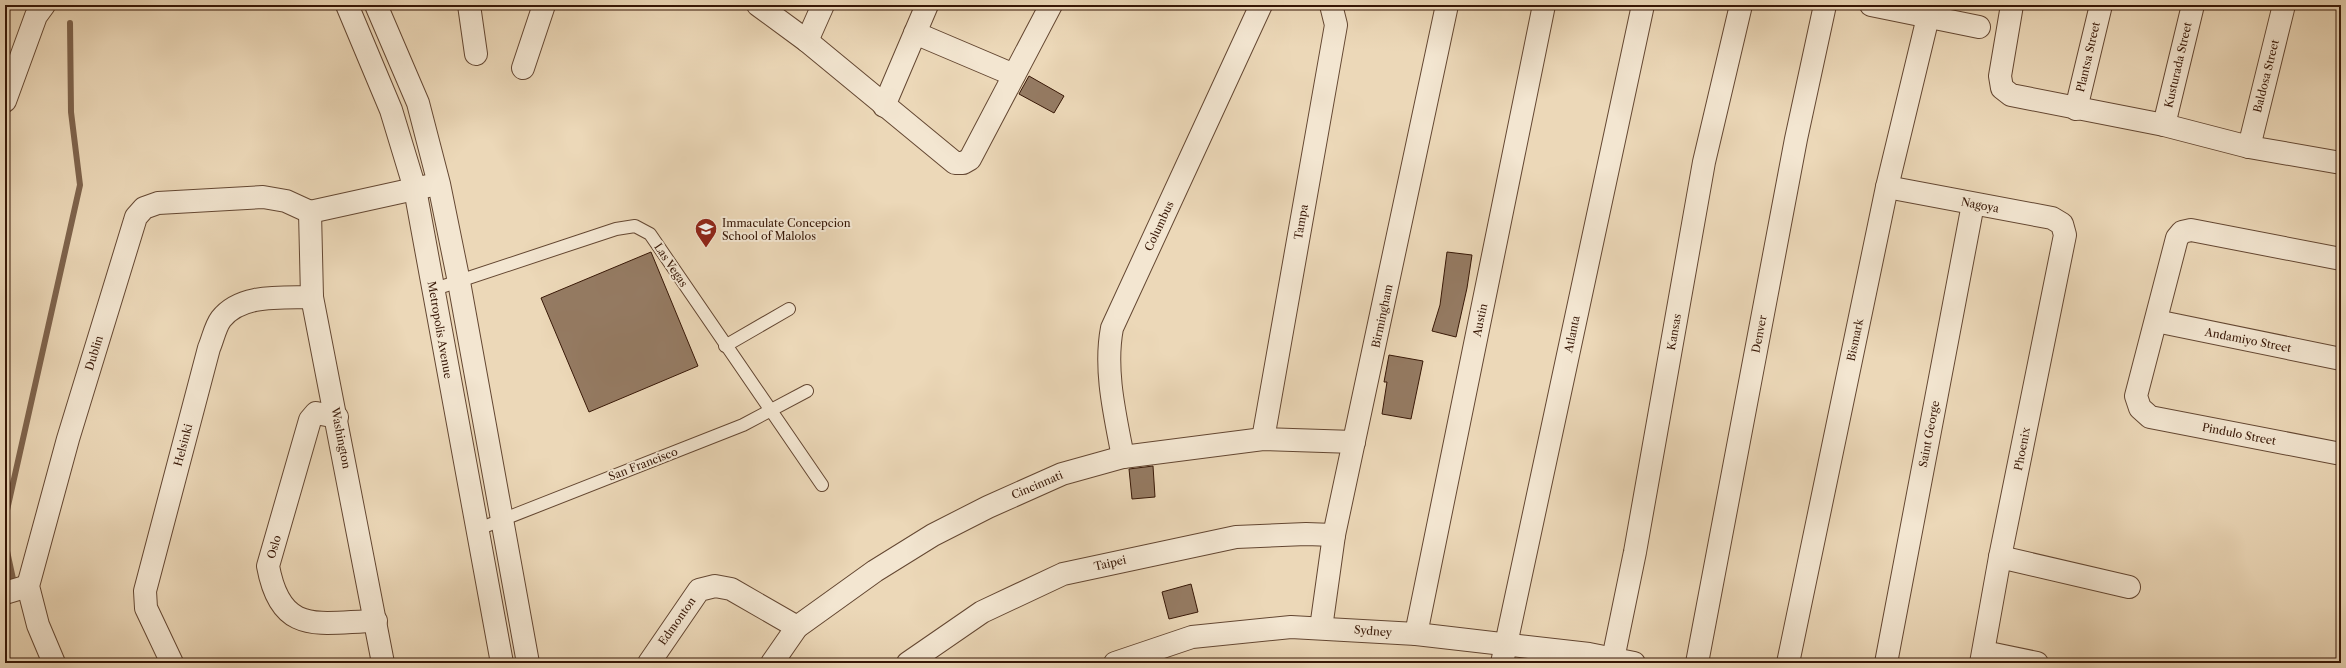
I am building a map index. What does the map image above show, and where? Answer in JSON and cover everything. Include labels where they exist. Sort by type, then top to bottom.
[{"type":"street","points":[[5,97],[36,16],[44,5]]},
{"type":"street","name":"Metropolis Avenue","points":[[347,5],[391,110],[415,189],[476,530],[502,663]]},
{"type":"street","points":[[376,5],[418,103],[439,184],[460,282],[528,663]]},
{"type":"street","points":[[469,5],[476,54]]},
{"type":"street","points":[[523,68],[544,5]]},
{"type":"street","points":[[758,5],[807,41],[884,106],[955,162],[963,163],[970,159],[1051,5]]},
{"type":"street","points":[[807,41],[824,5]]},
{"type":"street","points":[[884,106],[927,5]]},
{"type":"street","name":"Columbus","points":[[1123,457],[1116,423],[1108,359],[1112,328],[1261,5]]},
{"type":"street","name":"Tampa","points":[[1263,439],[1336,25],[1331,5]]},
{"type":"street","name":"Birmingham","points":[[1321,628],[1334,535],[1447,5]]},
{"type":"street","name":"Austin","points":[[1416,634],[1544,5]]},
{"type":"street","name":"Atlanta","points":[[1504,654],[1643,5]]},
{"type":"street","name":"Kansas","points":[[1624,661],[1635,552],[1704,162],[1741,5]]},
{"type":"street","name":"Denver","points":[[1696,663],[1796,139],[1825,5]]},
{"type":"street","points":[[1871,5],[1979,27]]},
{"type":"street","points":[[2012,5],[2000,76],[2002,88],[2011,95],[2164,126],[2249,147],[2341,163]]},
{"type":"street","name":"Plantsa Street","points":[[2076,109],[2101,5]]},
{"type":"street","name":"Kusturada Street","points":[[2164,126],[2193,5]]},
{"type":"street","name":"Baldosa Street","points":[[2249,147],[2284,5]]},
{"type":"street","name":"Bismark","points":[[1788,663],[1887,187],[1928,17]]},
{"type":"street","points":[[915,32],[1014,75]]},
{"type":"street","points":[[310,212],[439,184]]},
{"type":"street","name":"Nagoya","points":[[1887,187],[2052,218],[2062,224],[2065,234]]},
{"type":"street","name":"Dublin","points":[[54,663],[38,625],[28,586],[68,439],[136,217],[144,208],[158,203],[263,198],[286,201],[310,212]]},
{"type":"street","name":"Saint George","points":[[1886,663],[1972,204]]},
{"type":"street","name":"Washington","points":[[310,212],[312,297],[337,417],[383,663]]},
{"type":"street","points":[[2156,321],[2177,238],[2182,232],[2191,230],[2341,259]]},
{"type":"street","name":"Phoenix","points":[[1982,657],[2000,558],[2065,234]]},
{"type":"street","name":"Helsinki","points":[[172,663],[146,608],[145,591],[209,348],[220,320],[231,310],[249,302],[312,297]]},
{"type":"street","name":"Andamiyo Street","points":[[2156,321],[2341,359]]},
{"type":"street","name":"Pindulo Street","points":[[2156,321],[2136,396],[2140,408],[2150,417],[2341,454]]},
{"type":"street","name":"Oslo","points":[[337,417],[316,413],[310,420],[268,566],[270,579],[278,599],[287,612],[297,619],[316,622],[376,621]]},
{"type":"street","name":"Cincinnati","points":[[772,663],[797,627],[876,571],[933,535],[988,507],[1062,474],[1123,457],[1263,439],[1354,442]]},
{"type":"street","name":"Taipei","points":[[908,663],[982,612],[1063,574],[1236,537],[1306,534],[1334,535]]},
{"type":"street","points":[[2000,558],[2129,587]]},
{"type":"street","points":[[5,593],[28,586]]},
{"type":"street","name":"Edmonton","points":[[649,663],[699,590],[715,586],[731,589],[797,627]]},
{"type":"street","name":"Sydney","points":[[1115,663],[1192,637],[1291,627],[1416,634],[1504,654],[1589,654],[1624,661]]},
{"type":"street","points":[[1982,657],[2037,663]]},
{"type":"lane","name":"Las Vegas","points":[[432,290],[460,282],[616,229],[635,226],[650,234],[725,346],[822,485]]},
{"type":"lane","points":[[725,346],[789,309]]},
{"type":"lane","name":"San Francisco","points":[[476,530],[743,425],[807,391]]},
{"type":"building","points":[[1029,76],[1064,96],[1054,113],[1019,94]]},
{"type":"building","points":[[651,252],[698,366],[589,412],[541,298]]},
{"type":"building","points":[[1447,252],[1472,255],[1467,288],[1456,337],[1432,331],[1440,305]]},
{"type":"building","points":[[1389,355],[1423,361],[1411,419],[1382,414],[1387,382],[1384,382]]},
{"type":"building","points":[[1153,466],[1155,497],[1132,499],[1129,469]]},
{"type":"building","points":[[1191,584],[1198,612],[1169,619],[1162,592]]},
{"type":"waterway","points":[[5,519],[80,185],[71,112],[70,23]]},
{"type":"waterway","points":[[5,542],[13,579],[6,582]]},
{"type":"place","name":"Immaculate Concepcion School of Malolos","points":[[706,248]]}]
